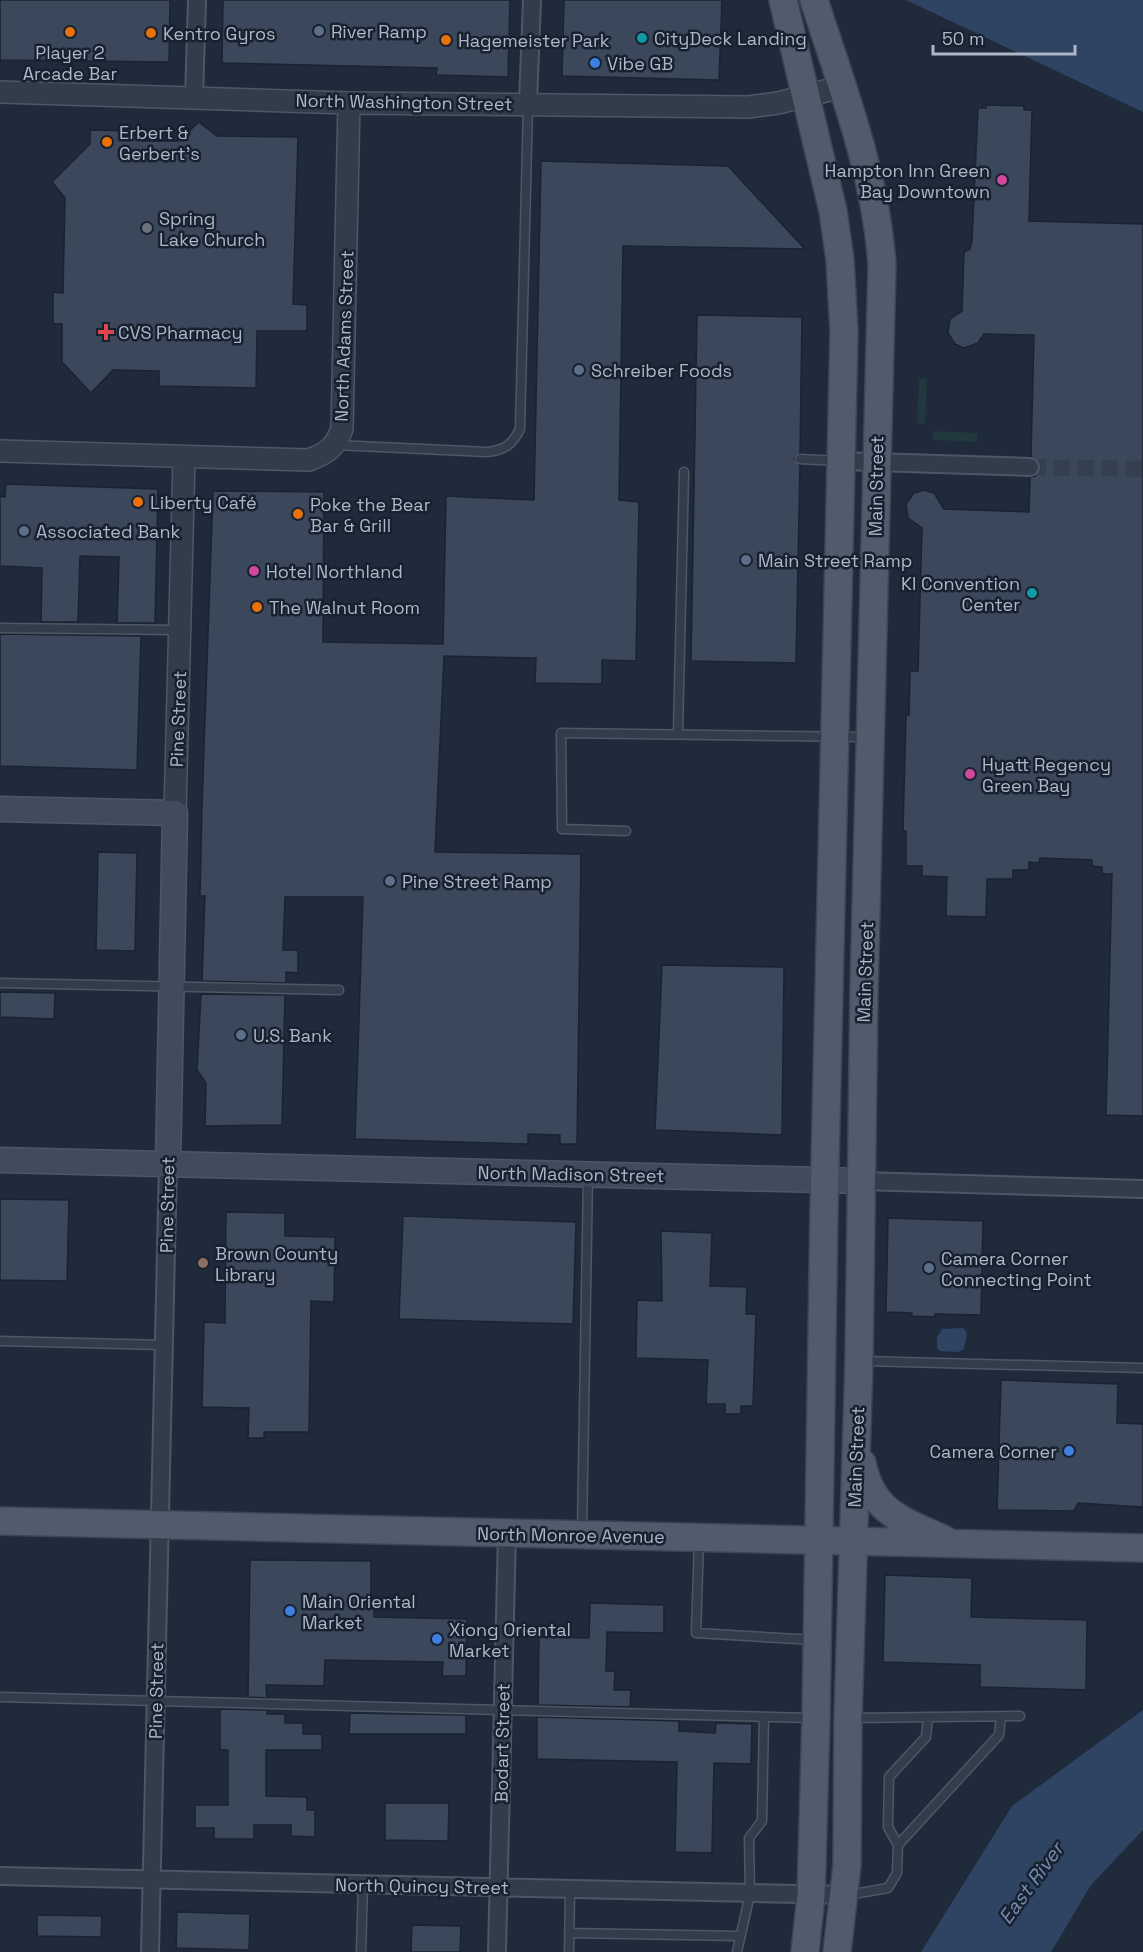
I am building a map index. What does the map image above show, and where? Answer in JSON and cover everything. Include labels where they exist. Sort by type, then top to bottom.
[{"type":"main road","name":"Main Street","points":[[783,0],[824,166],[840,260],[844,332],[825,1179],[818,1640],[811,1896],[805,1952]]},
{"type":"main road","name":"Main Street","points":[[814,2],[869,174],[880,238],[882,298],[870,737],[859,1361],[845,1895],[837,1952]]},
{"type":"main road","points":[[0,809],[176,813]]},
{"type":"main road","name":"Pine Street","points":[[168,1164],[176,813]]},
{"type":"main road","name":"North Madison Street","points":[[0,1160],[399,1168],[486,1173],[588,1172],[861,1181]]},
{"type":"main road","points":[[856,1434],[867,1485],[875,1500],[895,1516],[954,1544]]},
{"type":"main road","name":"North Monroe Avenue","points":[[0,1521],[1143,1548]]},
{"type":"street","points":[[194,98],[197,0]]},
{"type":"street","points":[[528,103],[532,0]]},
{"type":"street","name":"North Washington Street","points":[[0,92],[349,103],[528,103],[748,108],[841,87]]},
{"type":"street","name":"North Adams Street","points":[[0,451],[309,460],[324,454],[336,445],[342,429],[349,103]]},
{"type":"street","name":"Pine Street","points":[[176,813],[184,458]]},
{"type":"street","points":[[841,461],[1030,467]]},
{"type":"street","name":"Pine Street","points":[[150,1952],[168,1164]]},
{"type":"street","name":"North Madison Street","points":[[861,1181],[1143,1189]]},
{"type":"street","name":"Bodart Street","points":[[497,1952],[507,1533]]},
{"type":"street","name":"North Quincy Street","points":[[0,1876],[845,1895]]},
{"type":"lane","points":[[336,445],[487,452],[503,450],[513,443],[520,429],[528,103]]},
{"type":"lane","points":[[800,459],[841,461]]},
{"type":"lane","points":[[678,734],[684,472]]},
{"type":"lane","points":[[0,628],[181,630]]},
{"type":"lane","points":[[626,831],[562,829],[561,733],[870,737]]},
{"type":"lane","points":[[0,983],[339,990]]},
{"type":"lane","points":[[582,1535],[588,1172]]},
{"type":"lane","points":[[0,1341],[163,1345]]},
{"type":"lane","points":[[859,1361],[1143,1368]]},
{"type":"lane","points":[[699,1538],[696,1633],[818,1640]]},
{"type":"lane","points":[[0,1697],[155,1699],[816,1718]]},
{"type":"lane","points":[[848,1718],[1020,1716]]},
{"type":"lane","points":[[737,1952],[750,1894],[749,1839],[762,1821],[764,1717]]},
{"type":"lane","points":[[845,1895],[888,1888],[897,1873],[898,1845],[888,1827],[889,1777],[926,1737],[928,1717]]},
{"type":"lane","points":[[898,1845],[999,1735],[1000,1717]]},
{"type":"lane","points":[[361,1952],[363,1885]]},
{"type":"lane","points":[[569,1952],[570,1890]]},
{"type":"lane","points":[[569,1933],[740,1936]]},
{"type":"green space","points":[[919,379],[927,379],[925,424],[917,423]]},
{"type":"green space","points":[[933,431],[977,433],[977,442],[933,440]]},
{"type":"water","points":[[906,0],[1143,0],[1143,112]]},
{"type":"water","points":[[963,1328],[967,1333],[964,1349],[959,1352],[940,1351],[937,1348],[937,1338],[942,1329]]},
{"type":"water","name":"East River","points":[[1143,1710],[1143,1830],[1091,1885],[1051,1952],[921,1952],[1012,1806]]},
{"type":"building","points":[[0,0],[170,0],[169,62],[0,60]]},
{"type":"building","name":"River Ramp","points":[[223,0],[510,0],[508,77],[436,75],[437,68],[222,63]]},
{"type":"building","name":"CityDeck Landing","points":[[564,0],[722,0],[719,80],[562,76]]},
{"type":"building","name":"KI Convention Center","points":[[986,105],[1024,106],[1024,110],[1032,110],[1029,221],[1143,224],[1143,1116],[1106,1115],[1112,874],[1102,874],[1102,867],[1092,866],[1092,860],[1040,858],[1039,863],[1029,862],[1029,870],[1013,870],[1013,879],[987,879],[986,917],[946,916],[947,877],[922,876],[922,866],[906,866],[906,831],[903,831],[906,715],[909,715],[910,671],[918,671],[922,528],[908,518],[906,504],[914,493],[924,490],[934,493],[944,509],[1029,512],[1030,477],[1035,476],[1040,468],[1039,462],[1031,457],[1034,335],[984,334],[978,343],[964,348],[955,344],[948,333],[950,319],[962,311],[964,252],[970,249],[972,240],[978,108],[986,108]]},
{"type":"building","points":[[199,122],[217,136],[298,137],[293,304],[307,305],[307,331],[257,331],[256,388],[159,386],[159,371],[113,370],[91,393],[62,362],[62,324],[53,324],[53,292],[63,293],[65,198],[52,182],[90,144],[90,130],[131,131],[143,141],[178,141]]},
{"type":"building","points":[[541,161],[728,166],[805,249],[623,246],[619,500],[639,502],[636,661],[602,660],[602,684],[535,683],[536,658],[444,656],[435,852],[581,854],[577,1144],[560,1144],[560,1135],[528,1134],[528,1144],[355,1139],[363,897],[285,897],[283,950],[298,950],[298,973],[286,972],[286,983],[202,981],[205,896],[200,896],[202,806],[213,491],[324,492],[323,642],[443,644],[446,496],[534,500]]},
{"type":"building","name":"Main Street Ramp","points":[[697,315],[802,317],[800,453],[794,459],[800,465],[796,663],[691,661]]},
{"type":"building","points":[[6,484],[158,489],[155,623],[117,623],[119,557],[80,556],[78,622],[41,622],[42,568],[0,566],[0,496],[5,497]]},
{"type":"building","points":[[0,634],[141,636],[137,770],[0,766]]},
{"type":"building","points":[[98,852],[137,853],[135,951],[96,950]]},
{"type":"building","points":[[662,965],[784,967],[782,1135],[655,1130]]},
{"type":"building","points":[[0,992],[55,993],[54,1019],[0,1017]]},
{"type":"building","name":"U.S. Bank","points":[[201,994],[285,995],[282,1125],[205,1126],[206,1083],[197,1070]]},
{"type":"building","points":[[0,1199],[69,1200],[67,1281],[0,1280]]},
{"type":"building","points":[[226,1212],[285,1213],[285,1236],[335,1237],[334,1302],[311,1301],[309,1432],[264,1432],[264,1438],[248,1438],[249,1408],[202,1407],[204,1322],[225,1323]]},
{"type":"building","points":[[403,1216],[576,1222],[573,1324],[399,1319]]},
{"type":"building","points":[[888,1218],[983,1221],[981,1315],[935,1314],[935,1317],[886,1312]]},
{"type":"building","points":[[661,1231],[712,1233],[710,1286],[747,1287],[746,1314],[756,1314],[753,1406],[741,1406],[741,1414],[725,1414],[725,1404],[706,1404],[708,1360],[636,1358],[637,1300],[662,1301]]},
{"type":"building","points":[[1001,1380],[1118,1384],[1117,1423],[1143,1424],[1143,1507],[1078,1503],[1074,1511],[997,1510]]},
{"type":"building","points":[[250,1560],[371,1561],[371,1608],[374,1608],[374,1617],[467,1619],[466,1676],[442,1676],[443,1662],[325,1660],[324,1686],[266,1685],[267,1698],[248,1697]]},
{"type":"building","points":[[885,1575],[972,1578],[971,1617],[1087,1620],[1086,1690],[980,1687],[980,1665],[883,1662]]},
{"type":"building","points":[[590,1603],[664,1605],[664,1633],[607,1632],[606,1671],[615,1671],[614,1690],[631,1690],[630,1707],[538,1705],[539,1637],[589,1638]]},
{"type":"building","points":[[220,1709],[267,1710],[267,1714],[285,1714],[285,1723],[303,1723],[303,1734],[322,1734],[322,1750],[266,1750],[266,1796],[307,1797],[307,1810],[315,1810],[315,1837],[291,1836],[291,1825],[254,1825],[254,1839],[214,1839],[214,1828],[195,1828],[195,1805],[228,1805],[228,1750],[220,1750]]},
{"type":"building","points":[[350,1713],[466,1715],[466,1734],[349,1734]]},
{"type":"building","points":[[537,1717],[679,1721],[679,1731],[715,1733],[716,1723],[752,1724],[751,1764],[714,1763],[712,1853],[675,1852],[677,1762],[537,1759]]},
{"type":"building","points":[[385,1803],[449,1803],[448,1841],[385,1840]]},
{"type":"building","points":[[177,1912],[250,1914],[249,1950],[176,1948]]},
{"type":"building","points":[[37,1915],[102,1916],[101,1937],[37,1936]]},
{"type":"building","points":[[412,1925],[461,1926],[460,1952],[411,1952]]},
{"type":"tunnel","points":[[1030,467],[1143,469]]},
{"type":"place","name":"River Ramp","points":[[319,31]]},
{"type":"place","name":"Player 2 Arcade Bar","points":[[70,32]]},
{"type":"place","name":"Kentro Gyros","points":[[151,33]]},
{"type":"place","name":"CityDeck Landing","points":[[642,38]]},
{"type":"place","name":"Hagemeister Park","points":[[446,40]]},
{"type":"place","name":"Vibe GB","points":[[595,63]]},
{"type":"place","name":"Erbert & Gerbert's","points":[[107,142]]},
{"type":"place","name":"Hampton Inn Green Bay Downtown","points":[[1002,180]]},
{"type":"place","name":"Spring Lake Church","points":[[147,228]]},
{"type":"place","name":"CVS Pharmacy","points":[[106,332]]},
{"type":"place","name":"Schreiber Foods","points":[[579,370]]},
{"type":"place","name":"Liberty Café","points":[[138,502]]},
{"type":"place","name":"Poke the Bear Bar & Grill","points":[[298,514]]},
{"type":"place","name":"Associated Bank","points":[[24,531]]},
{"type":"place","name":"Main Street Ramp","points":[[746,560]]},
{"type":"place","name":"Hotel Northland","points":[[254,571]]},
{"type":"place","name":"KI Convention Center","points":[[1032,593]]},
{"type":"place","name":"The Walnut Room","points":[[257,607]]},
{"type":"place","name":"Hyatt Regency Green Bay","points":[[970,774]]},
{"type":"place","name":"Pine Street Ramp","points":[[390,881]]},
{"type":"place","name":"U.S. Bank","points":[[241,1035]]},
{"type":"place","name":"Brown County Library","points":[[203,1263]]},
{"type":"place","name":"Camera Corner Connecting Point","points":[[929,1268]]},
{"type":"place","name":"Camera Corner","points":[[1069,1451]]},
{"type":"place","name":"Main Oriental Market","points":[[290,1611]]},
{"type":"place","name":"Xiong Oriental Market","points":[[437,1639]]}]
